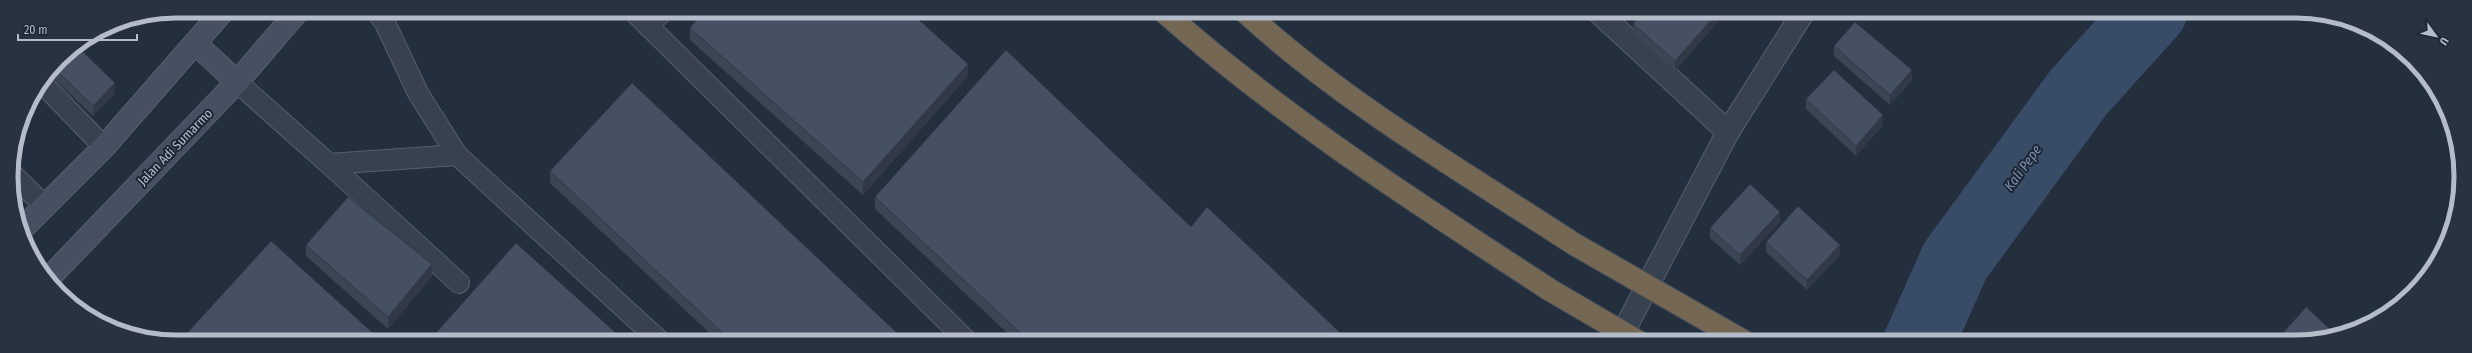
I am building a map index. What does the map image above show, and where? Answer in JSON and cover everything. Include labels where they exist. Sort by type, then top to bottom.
[{"type":"highway","points":[[1171,18],[1250,85],[1334,146],[1550,290],[1627,335]]},
{"type":"highway","points":[[1252,18],[1270,35],[1369,109],[1574,244],[1733,335]]},
{"type":"main road","points":[[26,226],[104,147],[217,18]]},
{"type":"main road","name":"Jalan Adi Sumarmo","points":[[52,275],[237,82],[292,18]]},
{"type":"main road","points":[[196,44],[237,82]]},
{"type":"street","points":[[1605,18],[1728,132]]},
{"type":"street","points":[[1622,335],[1728,132],[1800,18]]},
{"type":"lane","points":[[381,18],[418,93],[457,154],[653,335]]},
{"type":"lane","points":[[640,18],[961,335]]},
{"type":"lane","points":[[648,26],[657,18]]},
{"type":"lane","points":[[237,82],[268,108],[459,283]]},
{"type":"lane","points":[[46,87],[104,147]]},
{"type":"lane","points":[[329,164],[457,154]]},
{"type":"lane","points":[[18,180],[45,206]]},
{"type":"building","points":[[698,18],[917,18],[968,64],[863,182],[690,28]]},
{"type":"building","points":[[1638,18],[1713,18],[1675,61],[1633,24]]},
{"type":"building","points":[[1855,22],[1912,70],[1890,95],[1834,46]]},
{"type":"building","points":[[81,50],[115,83],[93,106],[58,71]]},
{"type":"building","points":[[1006,50],[1191,227],[1207,207],[1343,335],[1023,335],[875,197]]},
{"type":"building","points":[[1834,70],[1883,115],[1856,146],[1806,99]]},
{"type":"building","points":[[632,83],[896,332],[894,335],[725,335],[550,171]]},
{"type":"building","points":[[1750,184],[1780,212],[1740,255],[1710,228]]},
{"type":"building","points":[[348,197],[432,264],[388,317],[306,245]]},
{"type":"building","points":[[1798,206],[1840,245],[1807,280],[1766,242]]},
{"type":"building","points":[[271,241],[374,334],[373,335],[185,335]]},
{"type":"building","points":[[516,243],[618,335],[434,335]]},
{"type":"building","points":[[2306,307],[2332,331],[2306,335],[2281,335]]},
{"type":"waterway","name":"Kali Pepe","points":[[1922,335],[1955,261],[2078,93],[2146,18]]}]
